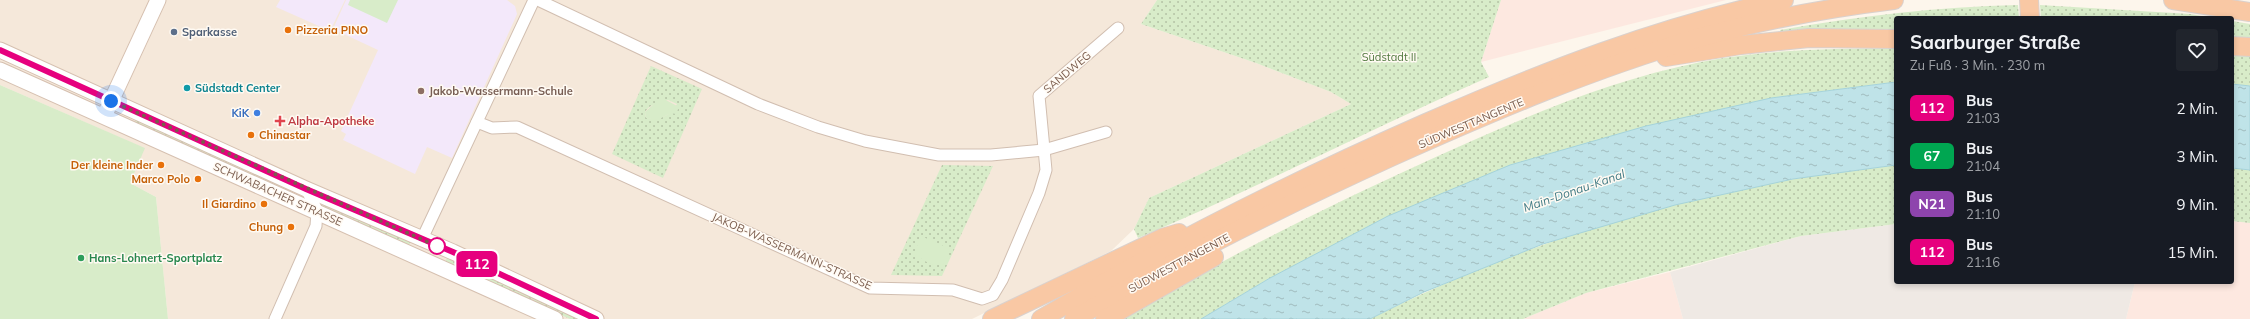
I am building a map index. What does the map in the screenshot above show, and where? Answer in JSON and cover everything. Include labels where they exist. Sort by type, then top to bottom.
[{"type":"highway","name":"SÜDWESTTANGENTE","points":[[1041,319],[1214,224],[1377,145],[1569,72],[1683,25],[1784,0]]},
{"type":"highway","name":"SÜDWESTTANGENTE","points":[[1074,319],[1212,244],[1292,204],[1471,122],[1569,72],[1625,61],[1699,38],[1772,20],[1894,0]]},
{"type":"highway","points":[[2028,0],[2030,16]]},
{"type":"highway","points":[[2173,0],[2250,12]]},
{"type":"highway","points":[[1625,61],[1682,55],[1759,42],[1809,38],[1894,39]]},
{"type":"highway","points":[[2234,46],[2250,47]]},
{"type":"highway","points":[[1105,319],[1220,254],[1292,204]]},
{"type":"highway","points":[[992,319],[1162,238],[1214,224]]},
{"type":"main road","points":[[104,118],[158,0]]},
{"type":"main road","name":"SCHWABACHER STRASSE","points":[[0,50],[306,189],[422,239],[596,319]]},
{"type":"main road","name":"SCHWABACHER STRASSE","points":[[0,70],[104,118],[317,210],[555,319]]},
{"type":"street","points":[[422,239],[534,0]]},
{"type":"street","points":[[538,0],[758,104],[818,127],[859,140],[939,155],[991,155],[1044,150],[1106,132]]},
{"type":"street","name":"SANDWEG","points":[[1044,150],[1039,96],[1118,28]]},
{"type":"street","name":"JAKOB-WASSERMANN-STRASSE","points":[[477,122],[492,128],[517,127],[870,288],[953,290],[982,299],[993,295],[1002,280],[1036,200],[1046,170],[1044,150]]},
{"type":"street","points":[[275,319],[316,226],[317,210],[306,189]]},
{"type":"shaded area","points":[[0,0],[1157,0],[1141,24],[1256,63],[1331,92],[1351,104],[1149,198],[1134,229],[1111,251],[972,319],[168,319],[156,197],[130,183],[144,148],[0,85]]},
{"type":"shaded area","points":[[280,0],[345,0],[330,31],[276,7]]},
{"type":"shaded area","name":"Jakob-Wassermann-Schule","points":[[346,0],[507,0],[515,6],[517,14],[452,158],[427,147],[415,174],[343,140],[346,134],[341,131],[378,50],[333,29]]},
{"type":"shaded area","points":[[1501,0],[1726,0],[1481,62]]},
{"type":"shaded area","points":[[2234,221],[2250,223],[2250,319],[2126,319],[2135,284],[2234,284]]},
{"type":"shaded area","points":[[1894,224],[1894,284],[2135,284],[2126,319],[1683,319],[1670,272],[1801,236]]},
{"type":"shaded area","points":[[1670,272],[1683,319],[1523,319],[1586,293]]},
{"type":"green space","points":[[350,0],[398,0],[387,23],[348,5]]},
{"type":"green space","name":"Südstadt II","points":[[1157,0],[1501,0],[1481,62],[1489,77],[1226,199],[1138,238],[1134,229],[1149,198],[1351,104],[1331,92],[1256,63],[1141,24]]},
{"type":"green space","points":[[2018,5],[2019,16],[1894,16],[1894,34],[1782,37],[1780,30],[1839,20],[1898,13]]},
{"type":"green space","points":[[2040,5],[2190,14],[2201,16],[2041,16]]},
{"type":"green space","points":[[2234,21],[2250,24],[2250,42],[2234,42]]},
{"type":"green space","points":[[1894,48],[1894,82],[1771,98],[1270,278],[1201,319],[1123,319],[1239,253],[1357,193],[1534,114],[1633,79],[1701,62],[1750,54],[1798,50]]},
{"type":"green space","points":[[2234,55],[2250,56],[2250,86],[2234,84]]},
{"type":"green space","points":[[651,66],[702,89],[663,178],[612,154]],"holes":[[[668,100],[677,104],[672,112],[660,118],[646,118],[645,112],[649,107],[655,104]]]},
{"type":"green space","name":"Hans-Lohnert-Sportplatz","points":[[0,85],[145,148],[130,183],[156,197],[168,319],[0,319]]},
{"type":"green space","points":[[664,99],[679,107],[676,114],[671,113],[657,120],[646,118],[645,112],[655,103]]},
{"type":"green space","points":[[137,118],[294,190],[292,193],[134,124]]},
{"type":"green space","points":[[942,165],[993,166],[942,276],[891,275]]},
{"type":"green space","points":[[1894,165],[1894,224],[1801,236],[1586,293],[1523,319],[1370,319],[1471,273],[1523,252],[1577,233],[1631,216],[1685,202],[1740,189],[1807,177]]},
{"type":"green space","points":[[2234,168],[2250,170],[2250,223],[2234,221]]},
{"type":"green space","points":[[319,201],[412,240],[409,245],[318,204]]},
{"type":"green space","points":[[921,236],[944,246],[949,251],[947,262],[938,265],[930,264],[914,253]]},
{"type":"green space","points":[[448,256],[586,319],[570,319],[445,262]]},
{"type":"water","name":"Main-Donau-Kanal","points":[[1894,82],[1894,165],[1793,179],[1675,205],[1543,244],[1424,292],[1370,319],[1201,319],[1270,278],[1388,216],[1510,165],[1646,126],[1771,98]]},
{"type":"water","points":[[2234,84],[2250,86],[2250,170],[2234,168]]},
{"type":"bus line","name":"112","points":[[0,50],[306,189],[453,252],[596,319]]},
{"type":"place","name":"Pizzeria PINO","points":[[288,30]]},
{"type":"place","name":"Sparkasse","points":[[174,32]]},
{"type":"place","name":"Südstadt Center","points":[[187,88]]},
{"type":"place","name":"Jakob-Wassermann-Schule","points":[[421,91]]},
{"type":"place","name":"KiK","points":[[257,113]]},
{"type":"place","name":"Alpha-Apotheke","points":[[280,121]]},
{"type":"place","name":"Chinastar","points":[[251,135]]},
{"type":"place","name":"Der kleine Inder","points":[[161,165]]},
{"type":"place","name":"Marco Polo","points":[[198,179]]},
{"type":"place","name":"Il Giardino","points":[[264,204]]},
{"type":"place","name":"Chung","points":[[291,227]]},
{"type":"place","name":"Hans-Lohnert-Sportplatz","points":[[81,258]]},
{"type":"route","points":[[111,101],[437,246]]}]
